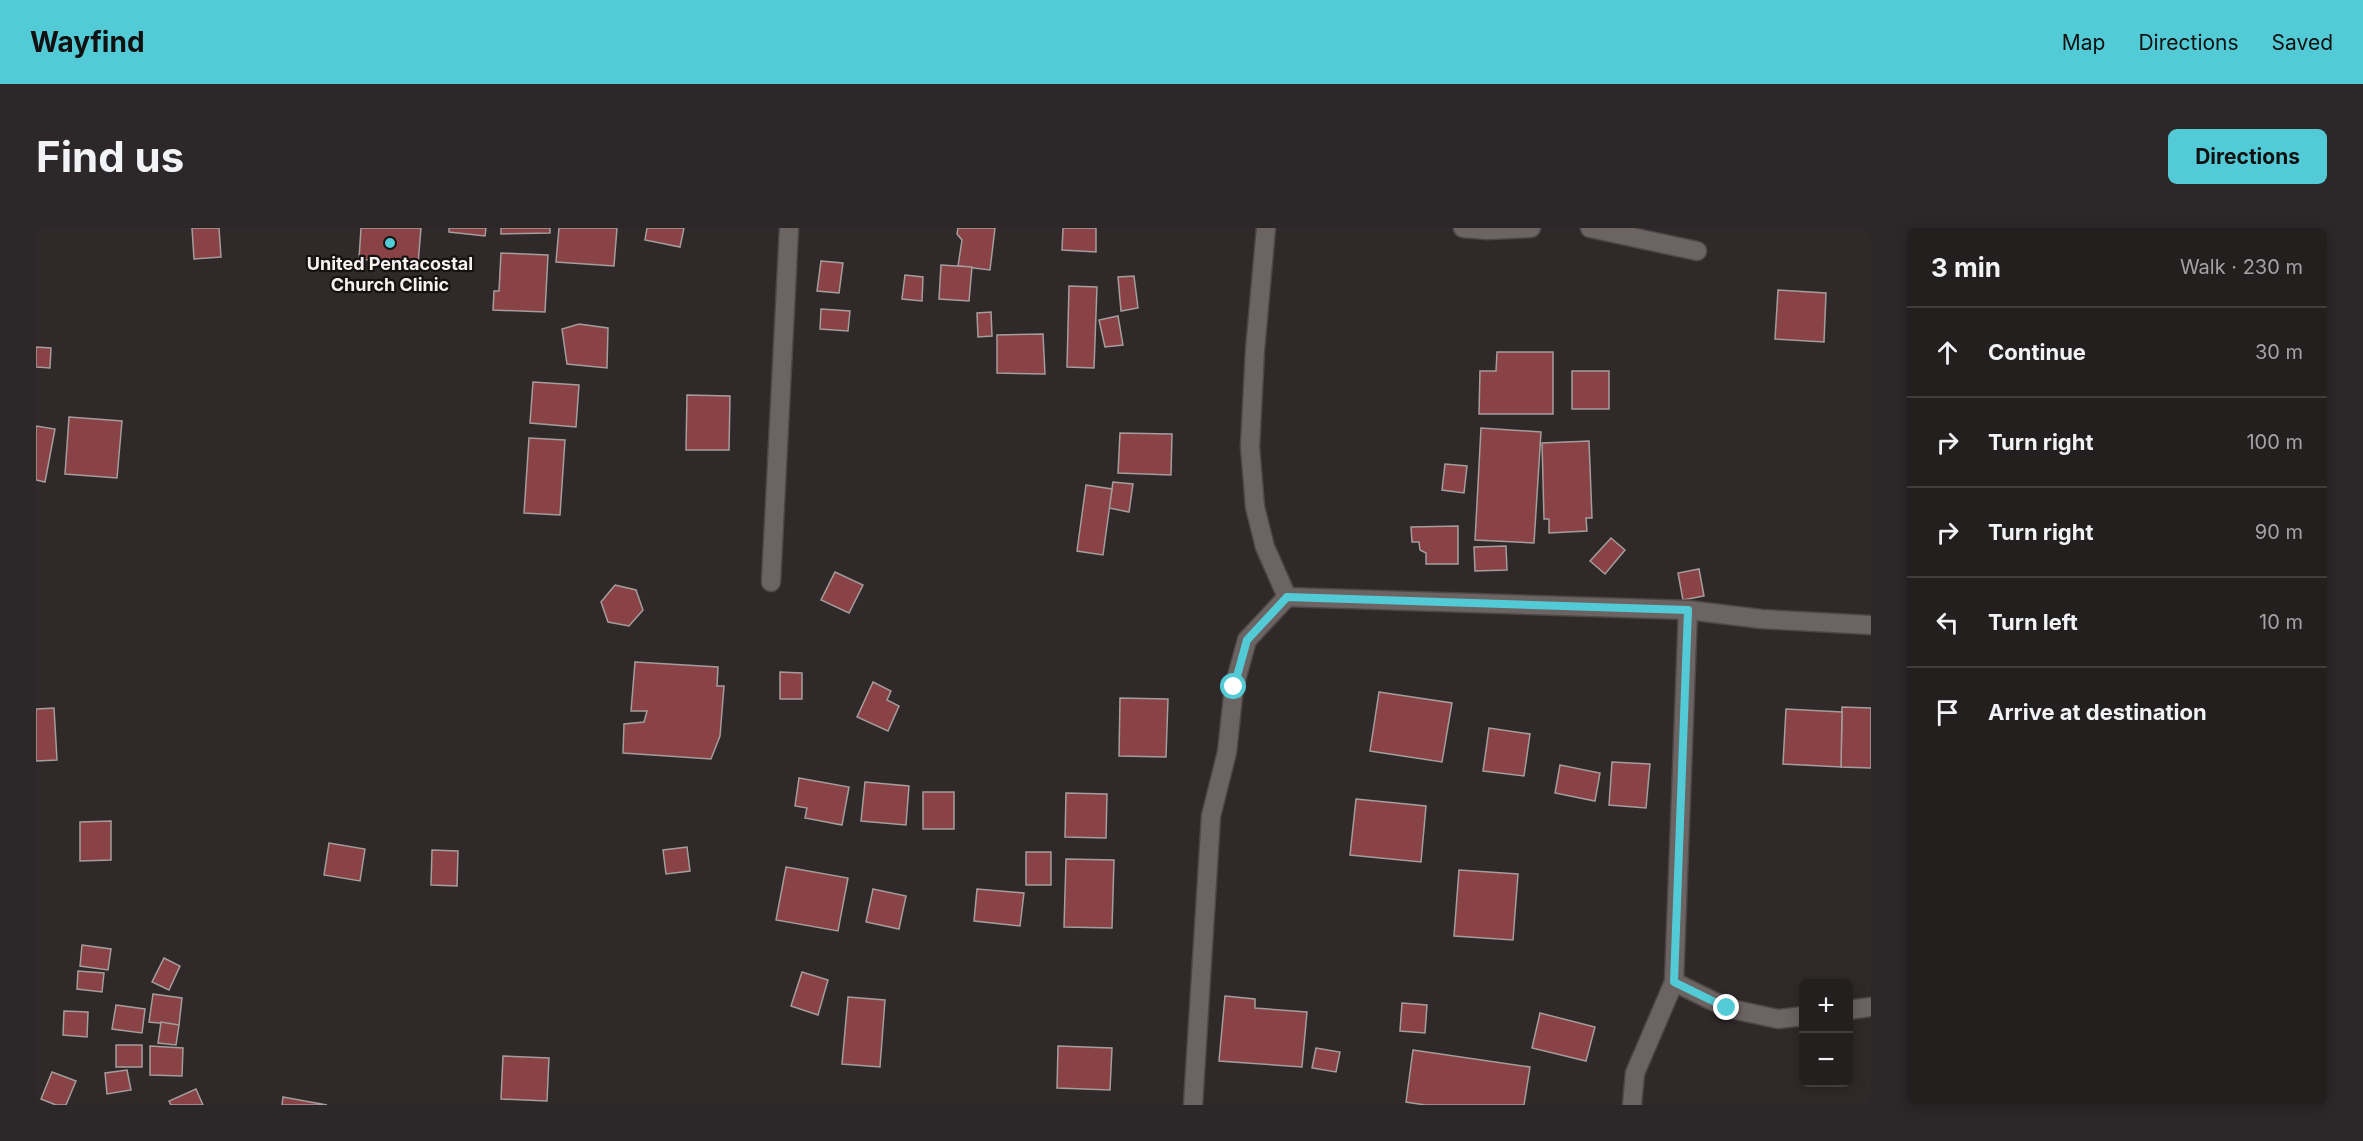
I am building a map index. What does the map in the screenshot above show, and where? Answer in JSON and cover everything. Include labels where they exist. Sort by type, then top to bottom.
[{"type":"street","points":[[771,582],[789,228]]},
{"type":"street","points":[[1266,228],[1255,350],[1250,447],[1256,507],[1265,547],[1287,597]]},
{"type":"street","points":[[1463,228],[1487,230],[1531,228]]},
{"type":"street","points":[[1590,228],[1697,251]]},
{"type":"street","points":[[1193,1105],[1211,816],[1227,752],[1234,687],[1247,640],[1287,597],[1688,610],[1761,619],[1871,625]]},
{"type":"street","points":[[1632,1105],[1635,1073],[1674,982],[1688,610]]},
{"type":"street","points":[[1674,982],[1727,1008],[1778,1019],[1799,1016]]},
{"type":"street","points":[[1853,1009],[1871,1007]]},
{"type":"building","points":[[192,228],[219,228],[221,257],[194,259]]},
{"type":"building","name":"United Pentacostal Church Clinic","points":[[361,228],[421,228],[418,264],[359,259]]},
{"type":"building","points":[[449,228],[486,228],[485,236],[449,232]]},
{"type":"building","points":[[501,228],[550,228],[550,233],[501,234]]},
{"type":"building","points":[[559,228],[617,228],[614,266],[556,262]]},
{"type":"building","points":[[647,228],[684,228],[680,247],[645,240]]},
{"type":"building","points":[[958,228],[995,228],[990,270],[958,266],[962,240],[957,234]]},
{"type":"building","points":[[1063,228],[1096,228],[1096,252],[1062,250]]},
{"type":"building","points":[[501,253],[548,255],[545,312],[493,310],[494,291],[499,291]]},
{"type":"building","points":[[821,261],[843,263],[839,293],[817,291]]},
{"type":"building","points":[[941,265],[972,267],[969,301],[939,299]]},
{"type":"building","points":[[905,275],[923,277],[922,301],[902,299]]},
{"type":"building","points":[[1134,276],[1138,308],[1121,311],[1118,277]]},
{"type":"building","points":[[1069,286],[1097,287],[1094,368],[1067,367]]},
{"type":"building","points":[[1778,290],[1826,293],[1824,342],[1775,339]]},
{"type":"building","points":[[821,309],[850,311],[848,331],[820,329]]},
{"type":"building","points":[[991,312],[992,336],[978,337],[977,313]]},
{"type":"building","points":[[1118,316],[1123,345],[1105,347],[1099,320]]},
{"type":"building","points":[[579,324],[608,328],[607,368],[567,364],[562,329]]},
{"type":"building","points":[[1043,334],[1045,374],[997,373],[997,335]]},
{"type":"building","points":[[36,347],[51,348],[50,368],[36,367]]},
{"type":"building","points":[[1497,352],[1553,352],[1553,414],[1479,414],[1480,371],[1496,371]]},
{"type":"building","points":[[1572,371],[1609,371],[1609,409],[1572,409]]},
{"type":"building","points":[[533,382],[579,385],[576,427],[530,423]]},
{"type":"building","points":[[687,395],[730,396],[729,450],[686,450]]},
{"type":"building","points":[[69,417],[122,421],[117,478],[65,474]]},
{"type":"building","points":[[36,426],[55,429],[45,482],[36,480]]},
{"type":"building","points":[[1481,428],[1541,432],[1534,543],[1475,540]]},
{"type":"building","points":[[1120,433],[1172,434],[1171,475],[1118,473]]},
{"type":"building","points":[[529,438],[565,440],[560,515],[524,513]]},
{"type":"building","points":[[1589,441],[1592,518],[1586,518],[1587,531],[1549,533],[1549,519],[1544,519],[1542,443]]},
{"type":"building","points":[[1445,464],[1467,466],[1464,493],[1442,490]]},
{"type":"building","points":[[1113,482],[1133,484],[1129,512],[1109,508]]},
{"type":"building","points":[[1086,485],[1112,489],[1103,555],[1077,551]]},
{"type":"building","points":[[1458,526],[1458,564],[1426,564],[1426,553],[1420,550],[1419,542],[1412,542],[1411,527]]},
{"type":"building","points":[[1611,538],[1625,550],[1605,574],[1590,561]]},
{"type":"building","points":[[1506,546],[1507,570],[1475,571],[1474,547]]},
{"type":"building","points":[[1699,569],[1704,596],[1683,600],[1678,573]]},
{"type":"building","points":[[835,572],[863,585],[849,613],[821,600]]},
{"type":"building","points":[[615,585],[636,590],[643,610],[629,626],[608,622],[601,602]]},
{"type":"building","points":[[635,662],[718,667],[717,686],[724,686],[720,736],[711,759],[623,753],[624,724],[644,722],[647,711],[631,711]]},
{"type":"building","points":[[780,672],[802,673],[802,699],[780,699]]},
{"type":"building","points":[[873,682],[891,691],[887,700],[899,706],[888,731],[857,717]]},
{"type":"building","points":[[1379,692],[1452,703],[1442,762],[1370,751]]},
{"type":"building","points":[[1120,698],[1168,699],[1166,757],[1119,756]]},
{"type":"building","points":[[1842,707],[1871,708],[1871,768],[1841,767]]},
{"type":"building","points":[[54,708],[57,760],[36,761],[36,709]]},
{"type":"building","points":[[1786,709],[1842,712],[1841,767],[1783,764]]},
{"type":"building","points":[[1489,728],[1530,734],[1524,776],[1483,771]]},
{"type":"building","points":[[1612,762],[1650,764],[1646,808],[1609,805]]},
{"type":"building","points":[[1560,765],[1600,773],[1595,801],[1555,793]]},
{"type":"building","points":[[799,778],[849,787],[842,825],[805,818],[807,808],[795,806]]},
{"type":"building","points":[[865,782],[909,786],[906,825],[861,821]]},
{"type":"building","points":[[923,792],[954,792],[954,829],[923,829]]},
{"type":"building","points":[[1066,793],[1107,794],[1106,838],[1065,837]]},
{"type":"building","points":[[1356,799],[1426,806],[1421,862],[1350,855]]},
{"type":"building","points":[[111,821],[111,860],[80,861],[80,822]]},
{"type":"building","points":[[329,843],[365,849],[360,881],[324,875]]},
{"type":"building","points":[[687,847],[690,871],[666,874],[663,850]]},
{"type":"building","points":[[432,850],[458,851],[457,886],[431,885]]},
{"type":"building","points":[[1026,852],[1051,852],[1051,885],[1026,885]]},
{"type":"building","points":[[1066,859],[1114,860],[1112,928],[1064,927]]},
{"type":"building","points":[[786,867],[848,878],[838,931],[776,920]]},
{"type":"building","points":[[1459,870],[1518,874],[1513,940],[1454,936]]},
{"type":"building","points":[[873,889],[906,896],[899,929],[866,922]]},
{"type":"building","points":[[977,889],[1024,893],[1020,926],[974,921]]},
{"type":"building","points":[[82,945],[111,949],[108,970],[80,966]]},
{"type":"building","points":[[164,958],[180,966],[169,990],[152,982]]},
{"type":"building","points":[[78,971],[104,973],[102,992],[77,989]]},
{"type":"building","points":[[802,972],[828,980],[818,1015],[791,1006]]},
{"type":"building","points":[[153,994],[182,998],[179,1025],[149,1022]]},
{"type":"building","points":[[1225,996],[1255,999],[1255,1008],[1307,1012],[1302,1067],[1219,1061]]},
{"type":"building","points":[[848,997],[885,1000],[880,1067],[842,1064]]},
{"type":"building","points":[[1402,1003],[1427,1005],[1425,1033],[1400,1031]]},
{"type":"building","points":[[116,1005],[145,1009],[142,1033],[112,1029]]},
{"type":"building","points":[[64,1011],[88,1012],[87,1037],[63,1035]]},
{"type":"building","points":[[1540,1013],[1595,1027],[1586,1061],[1532,1048]]},
{"type":"building","points":[[161,1022],[179,1025],[176,1045],[158,1043]]},
{"type":"building","points":[[116,1045],[142,1045],[142,1067],[116,1067]]},
{"type":"building","points":[[150,1046],[183,1048],[182,1076],[150,1075]]},
{"type":"building","points":[[1058,1046],[1112,1048],[1110,1090],[1057,1088]]},
{"type":"building","points":[[1316,1048],[1340,1052],[1336,1072],[1312,1068]]},
{"type":"building","points":[[1413,1050],[1530,1067],[1524,1105],[1425,1105],[1406,1102]]},
{"type":"building","points":[[503,1056],[549,1058],[547,1101],[501,1099]]},
{"type":"building","points":[[127,1070],[131,1090],[107,1094],[105,1073]]},
{"type":"building","points":[[52,1072],[76,1081],[66,1105],[56,1105],[41,1099]]},
{"type":"building","points":[[196,1089],[203,1105],[171,1105],[169,1101]]},
{"type":"building","points":[[283,1097],[327,1105],[282,1105]]},
{"type":"place","name":"United Pentacostal Church Clinic","points":[[390,243]]},
{"type":"route","points":[[1234,687],[1247,640],[1287,597],[1688,610],[1674,982],[1727,1008]]}]
